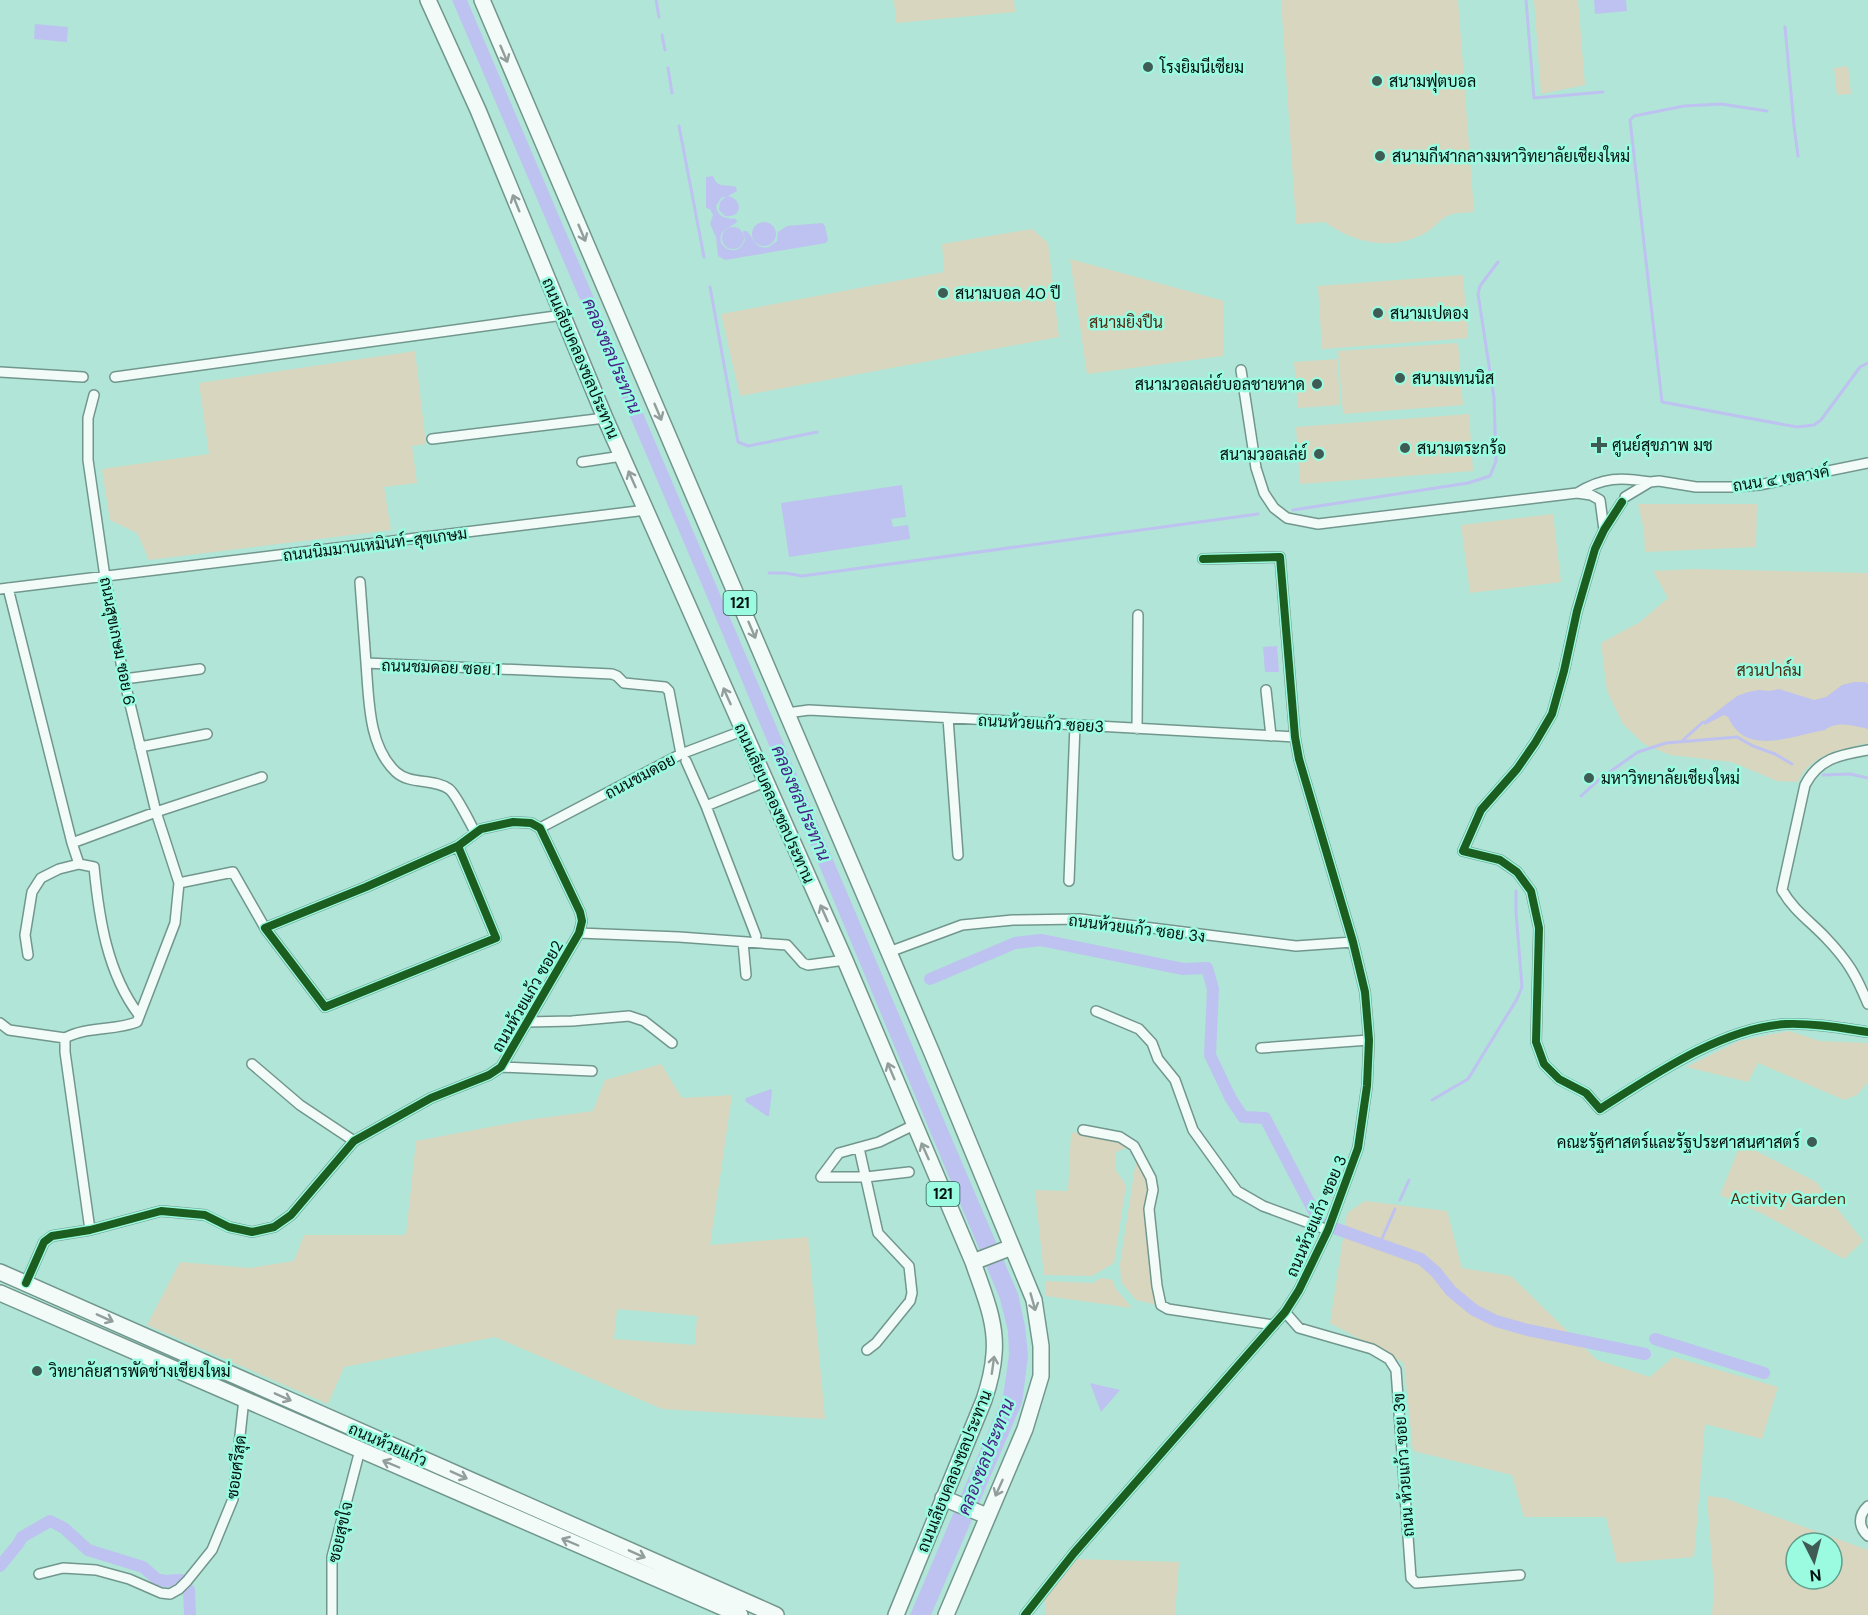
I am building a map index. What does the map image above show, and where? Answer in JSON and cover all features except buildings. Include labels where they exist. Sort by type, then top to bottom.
[{"type":"main road","name":"ถนนเลียบคลองชลประทาน","points":[[428,0],[478,110],[605,418],[845,960],[914,1125],[977,1261],[994,1331],[995,1353],[992,1374],[948,1500],[896,1615]]},
{"type":"main road","name":"121","points":[[482,0],[953,1102],[1008,1249],[1034,1300],[1041,1346],[1041,1376],[1025,1429],[983,1514],[946,1615]]},
{"type":"main road","points":[[977,1261],[1008,1249]]},
{"type":"main road","name":"ถนนห้วยแก้ว","points":[[0,1272],[776,1615]]},
{"type":"main road","points":[[18,1300],[26,1283]]},
{"type":"main road","name":"ถนนห้วยแก้ว","points":[[0,1293],[740,1615]]},
{"type":"main road","points":[[360,1450],[367,1434]]},
{"type":"main road","points":[[948,1500],[983,1514]]},
{"type":"street","points":[[115,376],[563,315]]},
{"type":"street","name":"ถนน ๔ เขลางค์","points":[[1241,370],[1256,468],[1263,493],[1274,508],[1287,518],[1318,524],[1577,493],[1592,484],[1611,479],[1655,481],[1696,487],[1734,487],[1868,463]]},
{"type":"street","points":[[0,372],[83,377]]},
{"type":"street","name":"ถนนสุขเกษม ซอย 6","points":[[94,395],[88,418],[88,460],[105,577],[140,747],[156,812],[179,883]]},
{"type":"street","points":[[432,439],[605,418]]},
{"type":"street","points":[[582,462],[622,456]]},
{"type":"street","points":[[1655,481],[1624,499],[1594,549],[1552,714],[1517,769],[1481,810],[1463,851],[1500,860],[1517,872],[1531,891],[1539,928],[1536,1042],[1544,1064],[1559,1079],[1586,1093],[1600,1109],[1672,1064],[1716,1043],[1753,1030],[1785,1024],[1868,1032]]},
{"type":"street","points":[[1577,493],[1591,495],[1600,500],[1604,530]]},
{"type":"street","name":"ถนนนิมมานเหมินท์-สุขเกษม","points":[[4,589],[646,510]]},
{"type":"street","name":"ถนนห้วยแก้ว ซอย 3","points":[[1025,1615],[1074,1553],[1285,1312],[1299,1290],[1328,1230],[1358,1148],[1367,1086],[1368,1040],[1365,992],[1353,942],[1305,781],[1295,737],[1280,557],[1203,559]]},
{"type":"street","points":[[360,582],[366,663]]},
{"type":"street","points":[[4,589],[79,864]]},
{"type":"street","points":[[1137,729],[1138,615]]},
{"type":"street","name":"ถนนชมดอย ซอย 1","points":[[475,832],[451,790],[437,783],[398,774],[382,754],[377,742],[370,707],[366,663],[612,674],[624,684],[665,687],[669,691],[684,758]]},
{"type":"street","points":[[124,678],[200,669]]},
{"type":"street","points":[[1266,690],[1271,736]]},
{"type":"street","name":"ถนนห้วยแก้ว ซอย3","points":[[787,713],[809,710],[1295,737]]},
{"type":"street","points":[[948,718],[958,855]]},
{"type":"street","points":[[1069,881],[1074,725]]},
{"type":"street","name":"ถนนชมดอย","points":[[540,828],[742,730]]},
{"type":"street","points":[[140,747],[207,735]]},
{"type":"street","points":[[1868,750],[1834,758],[1816,768],[1810,776],[1805,785],[1782,890],[1799,913],[1845,960],[1855,974],[1868,1004]]},
{"type":"street","points":[[684,758],[706,806],[756,936]]},
{"type":"street","points":[[72,843],[262,777]]},
{"type":"street","points":[[706,806],[765,782]]},
{"type":"street","points":[[266,928],[458,846],[481,829],[513,822],[531,823],[540,828],[580,912],[582,921],[579,933],[787,945],[803,963],[808,965],[845,960]]},
{"type":"street","points":[[0,1023],[9,1030],[65,1038],[74,1032],[124,1027],[137,1022],[175,922],[179,883],[233,872],[266,928],[325,1007],[496,938],[458,846]]},
{"type":"street","points":[[28,955],[25,935],[32,892],[41,878],[59,868],[79,864],[94,867],[97,904],[108,951],[127,999],[139,1015]]},
{"type":"street","name":"ถนนห้วยแก้ว ซอย 3ง","points":[[889,952],[962,925],[1012,920],[1080,919],[1296,946],[1353,942]]},
{"type":"street","name":"ถนนห้วยแก้ว ซอย2","points":[[26,1283],[44,1242],[52,1236],[90,1230],[161,1211],[205,1215],[229,1227],[252,1232],[274,1227],[291,1215],[354,1141],[431,1098],[489,1075],[501,1067],[579,933]]},
{"type":"street","points":[[742,942],[746,975]]},
{"type":"street","points":[[1096,1011],[1139,1029],[1152,1044],[1158,1059],[1175,1080],[1193,1130],[1237,1191],[1263,1206],[1328,1230]]},
{"type":"street","points":[[527,1022],[629,1016],[644,1022],[672,1043]]},
{"type":"street","points":[[65,1038],[65,1052],[90,1230]]},
{"type":"street","points":[[1261,1048],[1368,1040]]},
{"type":"street","points":[[252,1064],[300,1105],[354,1141]]},
{"type":"street","points":[[501,1067],[591,1071]]},
{"type":"street","points":[[909,1172],[866,1177],[821,1178],[839,1153],[896,1135],[914,1125]]},
{"type":"street","points":[[1083,1130],[1120,1137],[1134,1146],[1151,1178],[1153,1190],[1149,1209],[1161,1305],[1168,1309],[1274,1325]]},
{"type":"street","points":[[860,1148],[878,1233],[909,1266],[912,1293],[910,1301],[876,1343],[867,1350]]},
{"type":"street","name":"ถนน ห้วยแก้ว ซอย 3ข","points":[[1285,1312],[1299,1328],[1371,1349],[1389,1359],[1396,1370],[1411,1578],[1416,1583],[1520,1575]]},
{"type":"street","name":"ซอยศรีสุด","points":[[39,1574],[63,1568],[96,1570],[129,1579],[161,1593],[170,1594],[179,1588],[212,1550],[233,1499],[244,1399]]},
{"type":"street","name":"ซอยสุขใจ","points":[[332,1615],[332,1557],[360,1450]]},
{"type":"street","points":[[1868,1506],[1862,1512],[1860,1520],[1861,1527],[1868,1536]]},
{"type":"green space","points":[[894,0],[1014,0],[1015,12],[896,23]]},
{"type":"green space","name":"สนามกีฬากลางมหาวิทยาลัยเชียงใหม่","points":[[1281,0],[1458,0],[1474,212],[1450,215],[1423,234],[1411,239],[1385,243],[1360,240],[1325,222],[1296,224]]},
{"type":"green space","points":[[1534,0],[1578,0],[1585,85],[1541,94]]},
{"type":"green space","points":[[1848,66],[1851,94],[1837,95],[1834,68]]},
{"type":"green space","name":"สนามบอล 40 ปี","points":[[1032,229],[1048,243],[1059,337],[740,396],[721,314],[944,272],[942,244]]},
{"type":"green space","name":"สนามยิงปืน","points":[[1070,259],[1224,301],[1223,356],[1087,374]]},
{"type":"green space","name":"สนามเปตอง","points":[[1463,275],[1468,338],[1322,349],[1318,286]]},
{"type":"green space","name":"สนามเทนนิส","points":[[1458,343],[1463,405],[1343,414],[1338,351]]},
{"type":"green space","points":[[415,351],[426,444],[412,446],[417,483],[384,487],[391,530],[149,560],[137,533],[110,520],[102,470],[209,454],[199,383]]},
{"type":"green space","name":"สนามวอลเล่ย์บอลชายหาด","points":[[1337,359],[1340,405],[1298,408],[1294,362]]},
{"type":"green space","name":"สนามตระกร้อ","points":[[1469,414],[1473,471],[1300,484],[1296,427]]},
{"type":"green space","points":[[1638,504],[1757,504],[1756,547],[1645,552],[1644,530]]},
{"type":"green space","points":[[1553,514],[1561,582],[1470,593],[1461,525]]},
{"type":"green space","name":"สวนปาล์ม","points":[[1694,569],[1868,573],[1868,743],[1827,754],[1818,759],[1810,765],[1798,782],[1777,781],[1732,762],[1670,755],[1644,744],[1623,724],[1607,691],[1601,643],[1640,622],[1668,598],[1653,571]]},
{"type":"green space","points":[[1789,1031],[1820,1041],[1867,1043],[1868,1082],[1857,1095],[1844,1100],[1758,1063],[1748,1082],[1686,1067],[1739,1041]]},
{"type":"green space","points":[[661,1064],[682,1098],[732,1095],[710,1245],[808,1237],[825,1419],[662,1409],[495,1337],[344,1367],[328,1404],[147,1325],[180,1262],[250,1268],[294,1261],[304,1235],[406,1235],[416,1141],[527,1120],[593,1111],[605,1080]],"holes":[[[617,1309],[697,1316],[695,1345],[614,1339]]]},
{"type":"green space","points":[[1071,1132],[1119,1141],[1127,1147],[1116,1152],[1115,1169],[1126,1185],[1114,1263],[1092,1276],[1044,1275],[1035,1190],[1068,1191]]},
{"type":"green space","name":"Activity Garden","points":[[1741,1143],[1816,1182],[1863,1241],[1844,1259],[1763,1214],[1720,1195]]},
{"type":"green space","points":[[1136,1161],[1150,1188],[1143,1210],[1157,1305],[1136,1300],[1121,1282],[1120,1264]]},
{"type":"green space","points":[[1365,1201],[1447,1211],[1462,1268],[1511,1276],[1597,1360],[1650,1377],[1673,1357],[1778,1387],[1762,1439],[1705,1424],[1694,1557],[1617,1563],[1606,1517],[1524,1517],[1512,1475],[1413,1451],[1404,1363],[1330,1323],[1347,1213]]},
{"type":"green space","points":[[1101,1278],[1113,1280],[1115,1288],[1132,1308],[1046,1296],[1045,1281],[1093,1283]]},
{"type":"green space","points":[[1707,1496],[1724,1498],[1815,1531],[1784,1531],[1784,1591],[1844,1591],[1844,1541],[1868,1550],[1868,1615],[1712,1615],[1714,1588]]},
{"type":"green space","points":[[1075,1559],[1179,1562],[1175,1615],[1046,1615],[1044,1596]]},
{"type":"water","name":"คลองชลประทาน","points":[[452,0],[467,0],[1018,1294],[1025,1326],[1028,1356],[1022,1403],[931,1615],[910,1615],[1003,1397],[1009,1355],[1008,1331],[1000,1299],[705,592]]},
{"type":"water","points":[[1594,0],[1626,0],[1627,11],[1595,14]]},
{"type":"water","points":[[35,24],[68,27],[67,42],[34,39]]},
{"type":"water","points":[[713,176],[717,183],[736,187],[737,191],[728,196],[737,201],[738,212],[725,216],[719,210],[720,202],[726,196],[721,198],[716,206],[721,215],[736,219],[737,222],[721,235],[721,243],[724,247],[734,250],[741,247],[745,240],[743,231],[747,231],[758,246],[764,248],[777,241],[778,232],[787,226],[822,223],[825,226],[828,240],[826,243],[725,260],[718,256],[716,237],[710,224],[713,215],[710,209],[706,208],[706,177]]},
{"type":"water","points":[[764,222],[773,225],[776,234],[773,243],[764,246],[755,243],[752,234],[755,225]]},
{"type":"water","points":[[733,227],[741,230],[744,238],[741,246],[733,249],[725,246],[722,238],[725,230]]},
{"type":"water","points":[[902,485],[906,517],[891,519],[893,527],[908,525],[910,539],[789,557],[781,503]]},
{"type":"water","points":[[1277,646],[1279,672],[1265,672],[1263,647]]},
{"type":"water","points":[[1854,682],[1868,684],[1868,729],[1840,724],[1825,730],[1771,741],[1746,737],[1736,730],[1728,717],[1724,715],[1705,725],[1703,722],[1737,696],[1748,692],[1779,689],[1814,700],[1826,697],[1842,685]]},
{"type":"water","points":[[771,1089],[769,1116],[745,1101],[746,1098]]},
{"type":"water","points":[[1090,1383],[1120,1390],[1101,1412]]},
{"type":"waterway","points":[[656,0],[659,17]]},
{"type":"waterway","points":[[1526,0],[1534,98],[1603,92]]},
{"type":"waterway","points":[[1785,27],[1798,156]]},
{"type":"waterway","points":[[662,35],[665,50]]},
{"type":"waterway","points":[[668,68],[672,93]]},
{"type":"waterway","points":[[1767,111],[1721,104],[1684,106],[1634,116],[1630,120],[1662,402],[1797,427],[1814,425],[1821,420],[1860,367],[1868,363]]},
{"type":"waterway","points":[[679,126],[704,257]]},
{"type":"waterway","points":[[1293,510],[1468,483],[1490,476],[1496,461],[1494,398],[1478,294],[1480,286],[1498,262]]},
{"type":"waterway","points":[[710,287],[738,442],[748,446],[817,432]]},
{"type":"waterway","points":[[769,573],[802,576],[1258,514]]},
{"type":"waterway","points":[[1682,741],[1703,722]]},
{"type":"waterway","points":[[1581,796],[1601,778],[1638,752],[1666,743],[1737,737],[1792,764]]},
{"type":"waterway","points":[[1823,775],[1850,774],[1868,778]]},
{"type":"waterway","points":[[1432,1100],[1468,1079],[1522,987],[1516,891]]},
{"type":"waterway","points":[[930,979],[1015,943],[1041,940],[1183,969],[1207,968],[1213,989],[1210,1055],[1231,1099],[1243,1117],[1265,1118],[1320,1223],[1421,1259],[1436,1272],[1451,1291],[1474,1310],[1496,1321],[1528,1330],[1645,1354]]},
{"type":"waterway","points":[[1400,1200],[1409,1180]]},
{"type":"waterway","points":[[1380,1243],[1395,1209]]},
{"type":"waterway","points":[[1655,1339],[1764,1373]]},
{"type":"waterway","points":[[0,1566],[22,1537],[50,1521],[64,1528],[88,1550],[143,1567],[157,1579],[181,1580],[189,1590],[190,1615]]},
{"type":"cycle path","points":[[1622,502],[1595,549],[1552,714],[1517,769],[1481,810],[1463,851],[1500,860],[1517,872],[1531,891],[1539,928],[1536,1042],[1544,1064],[1559,1079],[1586,1093],[1600,1109],[1689,1055],[1738,1034],[1762,1027],[1796,1024],[1868,1032]]},
{"type":"cycle path","points":[[1025,1615],[1074,1553],[1285,1312],[1299,1290],[1328,1230],[1358,1148],[1367,1086],[1369,1040],[1365,992],[1353,942],[1299,759],[1295,737],[1280,557],[1203,559]]},
{"type":"cycle path","points":[[26,1283],[44,1242],[52,1236],[90,1230],[161,1211],[205,1215],[229,1227],[252,1232],[274,1227],[291,1215],[354,1141],[431,1098],[489,1075],[501,1067],[579,933],[582,921],[580,912],[540,828],[531,823],[513,822],[481,829],[458,846],[496,938],[325,1007],[265,928],[458,846]]},
{"type":"place","name":"โรงยิมนีเซียม","points":[[1148,67]]},
{"type":"place","name":"สนามฟุตบอล","points":[[1377,81]]},
{"type":"place","name":"สนามกีฬากลางมหาวิทยาลัยเชียงใหม่","points":[[1380,156]]},
{"type":"place","name":"สนามบอล 40 ปี","points":[[943,293]]},
{"type":"place","name":"สนามเปตอง","points":[[1378,313]]},
{"type":"place","name":"สนามเทนนิส","points":[[1400,378]]},
{"type":"place","name":"สนามวอลเล่ย์บอลชายหาด","points":[[1317,384]]},
{"type":"place","name":"ศูนย์สุขภาพ มช","points":[[1599,445]]},
{"type":"place","name":"สนามตระกร้อ","points":[[1405,448]]},
{"type":"place","name":"สนามวอลเล่ย์","points":[[1319,454]]},
{"type":"place","name":"มหาวิทยาลัยเชียงใหม่","points":[[1589,778]]},
{"type":"place","name":"คณะรัฐศาสตร์และรัฐประศาสนศาสตร์","points":[[1812,1142]]},
{"type":"place","name":"วิทยาลัยสารพัดช่างเชียงใหม่","points":[[37,1371]]}]
